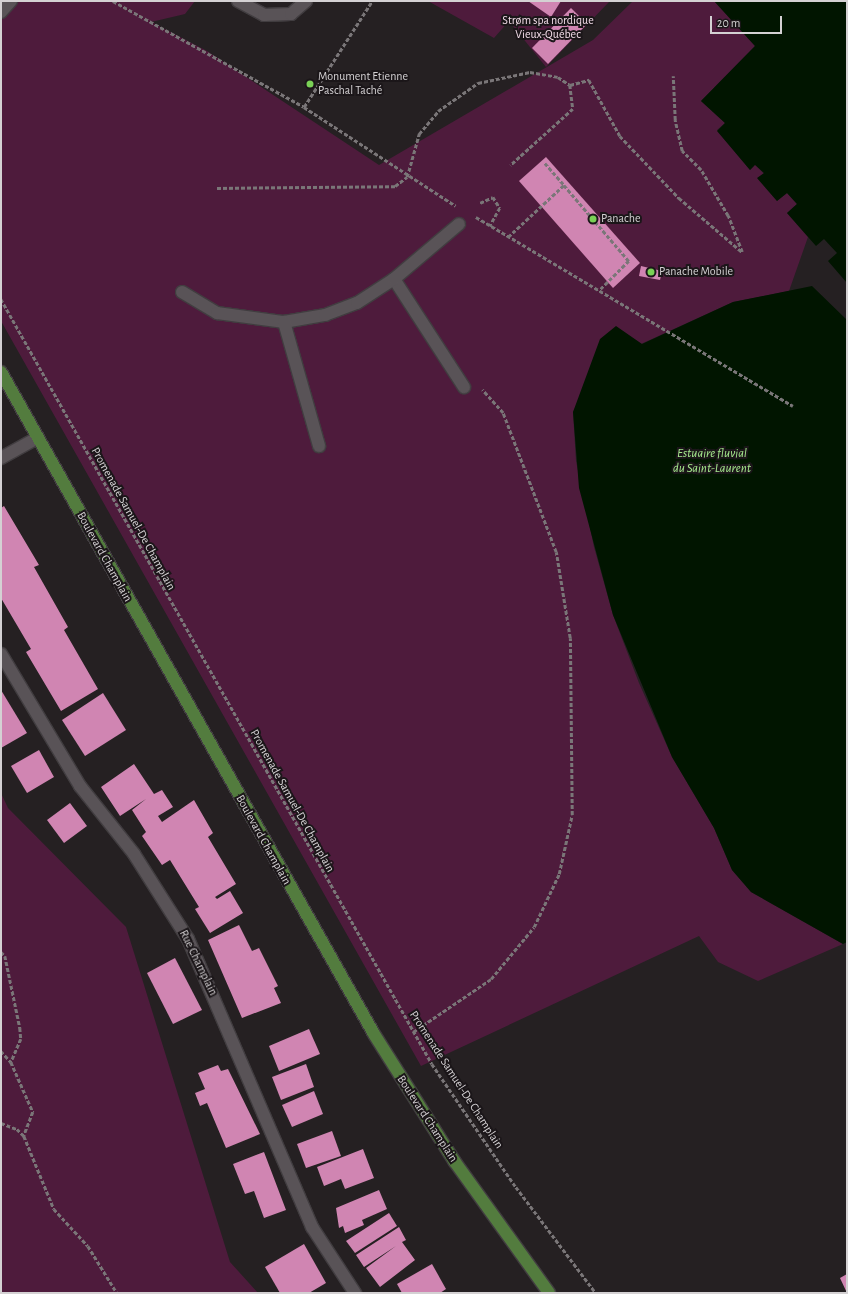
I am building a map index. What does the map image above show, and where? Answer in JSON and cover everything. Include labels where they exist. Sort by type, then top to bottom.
[{"type":"main road","name":"Boulevard Champlain","points":[[1,372],[377,1040],[455,1162],[548,1293]]},
{"type":"street","points":[[1,12],[11,1]]},
{"type":"street","points":[[238,1],[264,15],[291,14],[306,1]]},
{"type":"street","points":[[182,292],[217,313],[284,322],[325,315],[357,304],[394,279],[459,224]]},
{"type":"street","points":[[394,279],[464,387]]},
{"type":"street","points":[[284,322],[319,446]]},
{"type":"street","points":[[1,458],[37,438]]},
{"type":"street","name":"Rue Champlain","points":[[1,654],[80,786],[134,854],[188,939],[312,1227],[355,1293]]},
{"type":"path","points":[[114,1],[304,107],[406,176],[458,207]]},
{"type":"path","points":[[304,107],[372,1]]},
{"type":"path","points":[[217,188],[395,186],[406,176],[419,134],[438,111],[478,83],[530,72],[558,77],[570,85],[589,80],[620,136],[679,198],[742,252],[728,216],[701,170],[682,151],[675,120],[672,76]]},
{"type":"path","points":[[511,165],[573,109],[570,85]]},
{"type":"path","points":[[545,163],[629,260],[599,291]]},
{"type":"path","points":[[508,237],[564,185]]},
{"type":"path","points":[[480,203],[493,197],[500,208],[490,226]]},
{"type":"path","points":[[471,215],[793,406]]},
{"type":"path","name":"Promenade Samuel-De Champlain","points":[[1,299],[413,1032],[516,1187],[596,1293]]},
{"type":"path","points":[[413,1032],[491,979],[534,927],[560,874],[572,815],[570,638],[556,552],[503,413],[482,390]]},
{"type":"path","points":[[1,952],[5,956],[21,1039],[10,1062]]},
{"type":"path","points":[[1,1051],[10,1062],[33,1112],[24,1136]]},
{"type":"path","points":[[1,1123],[18,1129],[24,1136],[54,1209],[88,1246],[117,1293]]},
{"type":"green space","points":[[1,1],[195,1],[185,14],[151,22],[207,51],[379,165],[593,40],[633,1],[714,1],[755,46],[701,101],[725,123],[717,130],[750,170],[755,164],[764,174],[758,179],[777,201],[787,193],[797,204],[787,213],[808,237],[789,291],[733,302],[641,344],[616,327],[573,412],[576,461],[594,547],[613,615],[639,683],[672,757],[714,828],[732,870],[751,892],[843,944],[758,981],[718,962],[699,936],[421,1066],[1,321]]},
{"type":"green space","name":"Strøm spa nordique Vieux-Québec","points":[[428,1],[610,1],[546,67],[509,21],[494,38]]},
{"type":"green space","points":[[1,793],[8,808],[126,927],[230,1262],[258,1293],[1,1293]]},
{"type":"water","points":[[714,1],[847,1],[847,283],[828,261],[837,253],[824,239],[816,246],[787,213],[797,204],[787,193],[777,201],[757,178],[764,173],[755,165],[750,170],[717,131],[725,123],[701,101],[755,46]]},
{"type":"water","name":"Estuaire fluvial du Saint-Laurent","points":[[812,286],[847,320],[847,942],[843,944],[751,892],[732,870],[714,828],[672,757],[613,615],[579,488],[573,412],[600,339],[616,326],[642,344],[733,302]]},
{"type":"building","points":[[528,1],[561,1],[551,17]]},
{"type":"building","points":[[571,8],[587,24],[548,64],[532,48]]},
{"type":"building","points":[[546,157],[640,263],[613,288],[519,181]]},
{"type":"building","points":[[641,266],[662,271],[660,280],[639,276]]},
{"type":"building","points":[[4,506],[39,565],[34,567],[68,627],[64,630],[98,689],[61,711],[26,652],[31,649],[1,598],[1,508]]},
{"type":"building","points":[[1,690],[27,733],[1,748]]},
{"type":"building","points":[[103,693],[126,730],[85,756],[62,720]]},
{"type":"building","points":[[39,750],[54,777],[27,793],[11,766]]},
{"type":"building","points":[[134,764],[154,794],[162,790],[173,807],[158,816],[162,822],[194,800],[213,833],[208,837],[236,884],[215,897],[217,899],[230,891],[243,913],[210,933],[195,909],[199,907],[170,860],[162,865],[142,836],[146,832],[132,810],[146,799],[120,816],[101,787]]},
{"type":"building","points":[[70,803],[87,826],[64,843],[47,820]]},
{"type":"building","points":[[239,925],[252,951],[259,948],[278,986],[274,988],[281,1003],[242,1018],[208,940]]},
{"type":"building","points":[[175,958],[202,1010],[173,1024],[147,973]]},
{"type":"building","points":[[309,1029],[320,1054],[279,1071],[269,1046]]},
{"type":"building","points":[[306,1064],[314,1087],[281,1100],[272,1077]]},
{"type":"building","points":[[218,1065],[221,1071],[228,1069],[260,1134],[226,1148],[207,1103],[200,1106],[195,1093],[205,1089],[198,1073]]},
{"type":"building","points":[[314,1091],[323,1114],[292,1127],[282,1105]]},
{"type":"building","points":[[332,1131],[341,1156],[306,1168],[297,1144]]},
{"type":"building","points":[[363,1149],[374,1178],[345,1189],[341,1179],[324,1186],[317,1167]]},
{"type":"building","points":[[264,1152],[286,1210],[264,1218],[254,1191],[245,1194],[233,1164]]},
{"type":"building","points":[[379,1190],[387,1209],[362,1220],[364,1225],[345,1233],[343,1226],[339,1228],[336,1208]]},
{"type":"building","points":[[389,1213],[397,1226],[355,1253],[346,1241]]},
{"type":"building","points":[[399,1227],[406,1240],[402,1242],[415,1260],[380,1287],[366,1268],[396,1246],[364,1267],[356,1255]]},
{"type":"building","points":[[304,1244],[326,1283],[309,1293],[280,1293],[265,1267]]},
{"type":"building","points":[[432,1264],[446,1289],[440,1293],[402,1293],[397,1284]]},
{"type":"building","points":[[847,1274],[847,1293],[840,1278]]},
{"type":"place","name":"Monument Etienne Paschal Taché","points":[[310,84]]},
{"type":"place","name":"Panache","points":[[593,219]]},
{"type":"place","name":"Panache Mobile","points":[[651,272]]}]
